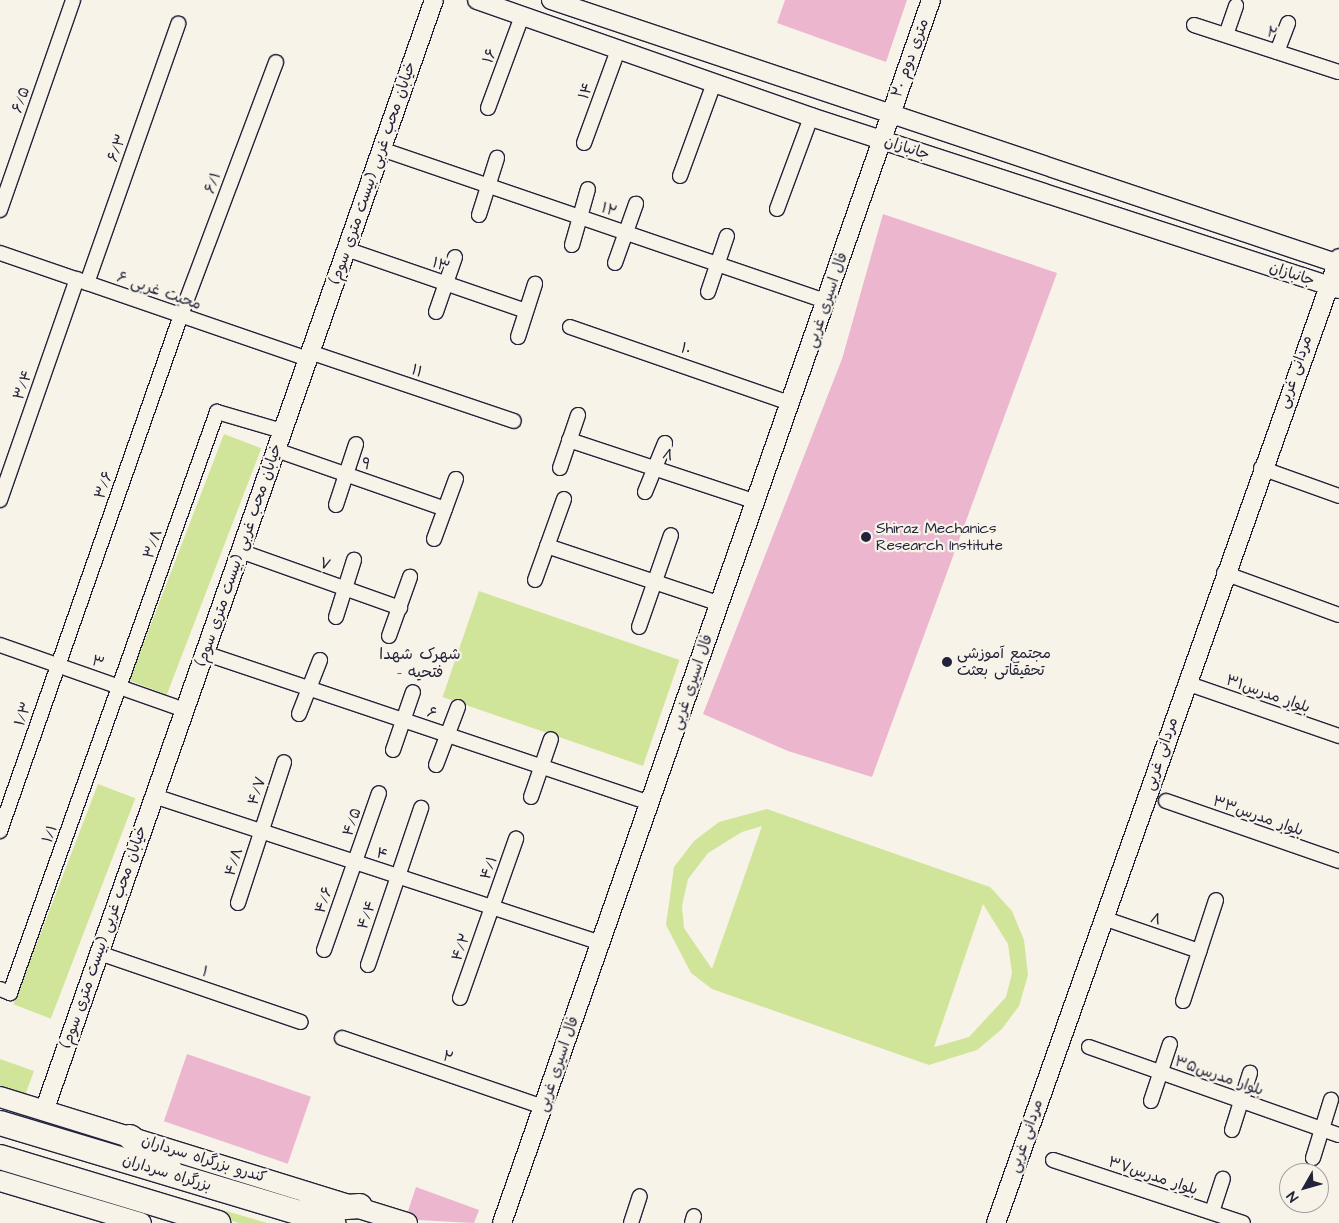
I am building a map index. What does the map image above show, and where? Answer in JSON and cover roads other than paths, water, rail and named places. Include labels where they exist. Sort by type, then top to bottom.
[{"type":"highway","name":"بزرگراه سرداران","points":[[0,1123],[333,1223]]},
{"type":"highway","points":[[130,1137],[180,1177]]},
{"type":"highway","points":[[51,1172],[60,1141]]},
{"type":"highway","points":[[0,1157],[218,1223]]},
{"type":"highway","points":[[294,1211],[360,1206]]},
{"type":"main road","name":"کندرو بزرگراه سرداران","points":[[0,1098],[360,1206],[407,1223]]},
{"type":"main road","points":[[0,1180],[141,1223]]},
{"type":"street","name":"۶/۵","points":[[0,210],[73,0]]},
{"type":"street","name":"خیابان محب غربی (بیست متری سوم)","points":[[44,1111],[434,0]]},
{"type":"street","name":"جانبازان","points":[[477,0],[882,141],[1332,287]]},
{"type":"street","name":"جانبازان","points":[[551,0],[890,117],[1338,262]]},
{"type":"street","name":"۲۰ متری دوم","points":[[882,141],[931,0]]},
{"type":"street","points":[[1226,35],[1236,6]]},
{"type":"street","name":"۱۶","points":[[488,108],[522,16]]},
{"type":"street","points":[[1277,52],[1288,23]]},
{"type":"street","name":"۶/۳","points":[[82,281],[178,24]]},
{"type":"street","name":"۲","points":[[1194,25],[1339,72]]},
{"type":"street","name":"۱۴","points":[[584,144],[618,50]]},
{"type":"street","name":"۶/۱","points":[[181,315],[276,62]]},
{"type":"street","points":[[680,176],[714,83]]},
{"type":"street","points":[[777,209],[811,117]]},
{"type":"street","name":"فال اسیری غربی","points":[[502,1223],[882,141]]},
{"type":"street","name":"۱۲","points":[[381,149],[826,301]]},
{"type":"street","points":[[479,215],[497,158]]},
{"type":"street","points":[[572,245],[588,189]]},
{"type":"street","points":[[615,263],[636,204]]},
{"type":"street","points":[[708,292],[727,236]]},
{"type":"street","name":"۱۳","points":[[346,249],[526,311]]},
{"type":"street","name":"محبت غربی ۶","points":[[0,253],[181,315],[309,356]]},
{"type":"street","points":[[436,312],[455,257]]},
{"type":"street","name":"مردانی غربی","points":[[996,1223],[1261,468],[1332,287],[1338,262]]},
{"type":"street","name":"۳/۴","points":[[0,500],[82,281]]},
{"type":"street","points":[[518,337],[535,284]]},
{"type":"street","name":"۳/۶","points":[[57,665],[181,315]]},
{"type":"street","name":"۱۰","points":[[570,327],[790,403]]},
{"type":"street","name":"۱۱","points":[[309,356],[514,422]]},
{"type":"street","name":"۳/۸","points":[[120,687],[217,412],[282,431]]},
{"type":"street","points":[[560,468],[578,415]]},
{"type":"street","name":"۸","points":[[569,440],[756,502]]},
{"type":"street","points":[[646,492],[665,443]]},
{"type":"street","points":[[336,505],[356,444]]},
{"type":"street","name":"۹","points":[[276,450],[445,509]]},
{"type":"street","points":[[1261,468],[1338,492]]},
{"type":"street","points":[[434,539],[456,480]]},
{"type":"street","points":[[535,580],[564,499]]},
{"type":"street","points":[[639,626],[671,535]]},
{"type":"street","points":[[547,546],[720,604]]},
{"type":"street","name":"۷","points":[[240,551],[400,608]]},
{"type":"street","points":[[336,617],[354,560]]},
{"type":"street","points":[[1224,574],[1339,615]]},
{"type":"street","points":[[389,636],[410,577]]},
{"type":"street","name":"۳","points":[[0,645],[184,710]]},
{"type":"street","name":"۶","points":[[204,653],[649,803]]},
{"type":"street","points":[[299,714],[320,660]]},
{"type":"street","name":"۱/۳","points":[[0,831],[57,665]]},
{"type":"street","name":"بلوار مدرس۳۱","points":[[1186,683],[1339,736]]},
{"type":"street","name":"۱/۱","points":[[5,991],[120,687]]},
{"type":"street","points":[[392,750],[413,692]]},
{"type":"street","points":[[436,766],[458,707]]},
{"type":"street","points":[[531,797],[551,739]]},
{"type":"street","name":"۴/۷","points":[[261,831],[284,762]]},
{"type":"street","name":"۴/۵","points":[[355,862],[379,793]]},
{"type":"street","name":"۴","points":[[154,796],[600,943]]},
{"type":"street","name":"بلوار مدرس۳۳","points":[[1166,801],[1339,861]]},
{"type":"street","name":"۴/۴","points":[[368,965],[421,808]]},
{"type":"street","name":"۴/۸","points":[[238,903],[261,831]]},
{"type":"street","name":"۴/۱","points":[[492,908],[516,839]]},
{"type":"street","name":"۴/۶","points":[[324,950],[355,862]]},
{"type":"street","points":[[1183,1001],[1216,900]]},
{"type":"street","name":"۴/۲","points":[[460,998],[492,908]]},
{"type":"street","name":"۸","points":[[1103,918],[1199,950]]},
{"type":"street","name":"۱","points":[[99,953],[301,1022]]},
{"type":"street","name":"۲","points":[[342,1038],[543,1106]]},
{"type":"street","points":[[1151,1101],[1170,1044]]},
{"type":"street","name":"بلوار مدرس۳۵","points":[[1089,1047],[1339,1135]]},
{"type":"street","points":[[1232,1130],[1250,1072]]},
{"type":"street","points":[[1313,1158],[1332,1100]]},
{"type":"street","name":"بلوار مدرس۳۷","points":[[1053,1160],[1243,1223]]},
{"type":"street","points":[[1212,1212],[1223,1179]]},
{"type":"street","points":[[631,1223],[640,1196]]},
{"type":"place","name":"Shiraz Mechanics Research Institute","points":[[866,537]]},
{"type":"place","name":"مجتمع آموزشی تحقیقاتی بعثت","points":[[947,662]]},
{"type":"district","name":"شهرک شهدا - فتحیه","points":[[420,663]]}]
